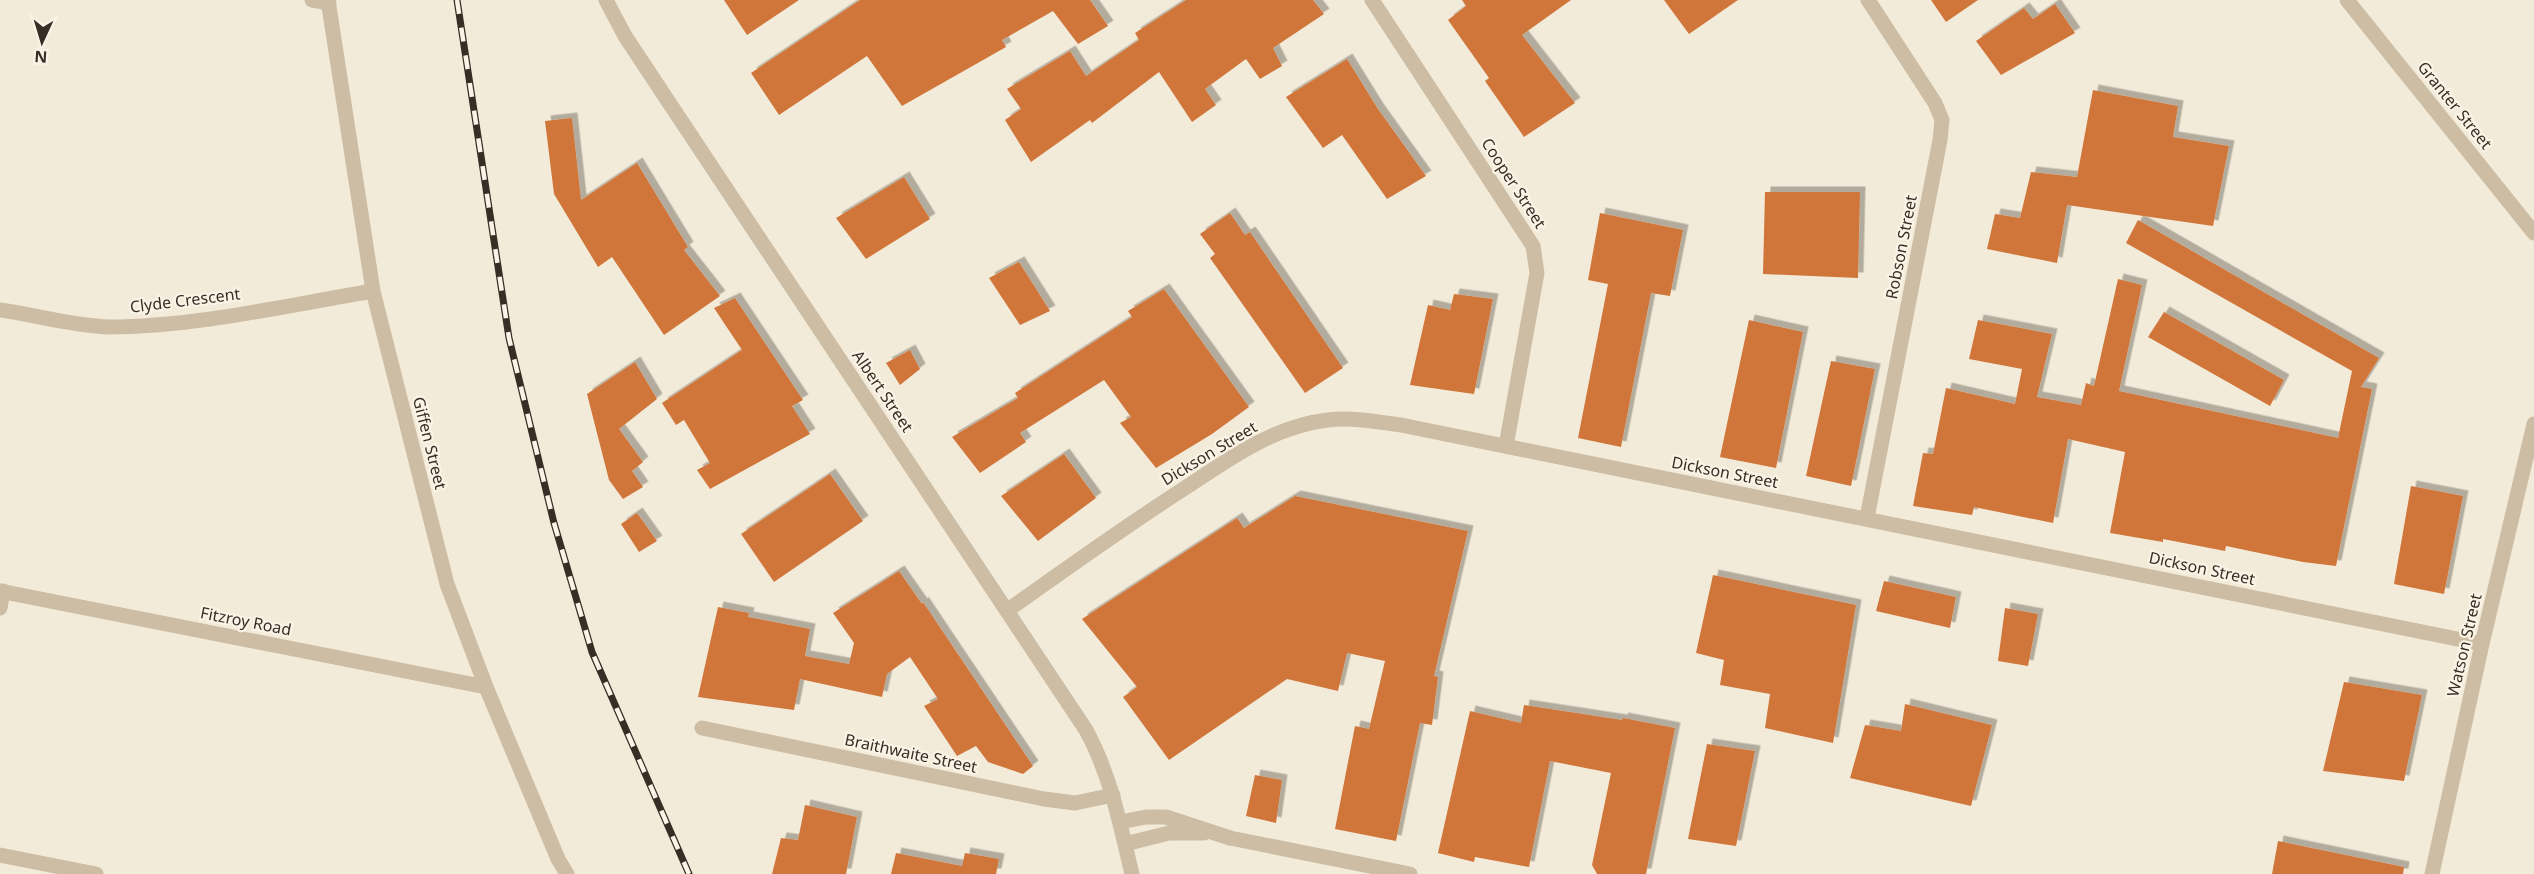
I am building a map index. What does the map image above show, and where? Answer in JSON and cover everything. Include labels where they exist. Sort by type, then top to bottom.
[{"type":"street","points":[[312,0],[328,2]]},
{"type":"street","name":"Albert Street","points":[[606,0],[648,72],[1086,730],[1104,765],[1132,874]]},
{"type":"street","name":"Cooper Street","points":[[1372,0],[1533,246],[1538,273],[1506,446]]},
{"type":"street","name":"Robson Street","points":[[1867,518],[1942,120],[1935,103],[1868,0]]},
{"type":"street","name":"Giffen Street","points":[[328,2],[373,291],[447,584],[486,687],[558,858],[567,874]]},
{"type":"street","name":"Granter Street","points":[[2353,2],[2534,233]]},
{"type":"street","name":"Clyde Crescent","points":[[0,310],[72,324],[108,327],[171,324],[373,291]]},
{"type":"street","name":"Dickson Street","points":[[1008,610],[1162,502],[1250,445],[1297,426],[1329,419],[1401,425],[2482,644]]},
{"type":"street","name":"Watson Street","points":[[2432,874],[2482,644],[2534,424]]},
{"type":"street","points":[[0,608],[2,591]]},
{"type":"street","name":"Fitzroy Road","points":[[2,591],[486,687]]},
{"type":"street","name":"Braithwaite Street","points":[[702,728],[1053,800],[1117,809],[1146,817],[1166,817],[1230,838]]},
{"type":"street","name":"Braithwaite Street","points":[[1125,844],[1169,833],[1195,833],[1410,874]]},
{"type":"street","points":[[0,855],[96,874]]},
{"type":"building","points":[[724,0],[799,0],[747,35]]},
{"type":"building","points":[[860,0],[1090,0],[1108,26],[1078,44],[1053,11],[1002,40],[1006,47],[902,106],[867,56],[779,115],[751,73]]},
{"type":"building","points":[[1186,0],[1313,0],[1324,14],[1273,48],[1282,66],[1260,79],[1246,59],[1205,89],[1216,105],[1192,122],[1159,72],[1092,123],[1090,120],[1031,162],[1005,120],[1021,109],[1007,89],[1070,51],[1086,76],[1139,40],[1135,33]]},
{"type":"building","points":[[1462,0],[1571,0],[1522,35],[1575,103],[1524,137],[1485,81],[1489,78],[1448,20],[1466,6]]},
{"type":"building","points":[[1664,0],[1738,0],[1689,34]]},
{"type":"building","points":[[1931,0],[1978,0],[1946,22]]},
{"type":"building","points":[[2055,4],[2075,33],[2001,75],[1976,41],[2024,8],[2033,19]]},
{"type":"building","points":[[1347,59],[1378,109],[1426,176],[1387,199],[1342,135],[1323,148],[1286,97]]},
{"type":"building","points":[[2093,90],[2178,106],[2173,137],[2229,146],[2213,226],[2067,205],[2057,263],[1987,249],[1995,214],[2020,218],[2031,172],[2077,177]]},
{"type":"building","points":[[572,118],[581,200],[637,163],[688,247],[684,250],[720,296],[664,335],[612,257],[598,267],[554,194],[545,121]]},
{"type":"building","points":[[904,177],[930,219],[866,259],[836,218]]},
{"type":"building","points":[[1765,192],[1860,192],[1858,278],[1763,274]]},
{"type":"building","points":[[1230,213],[1245,235],[1250,232],[1343,368],[1305,393],[1210,258],[1215,254],[1200,234]]},
{"type":"building","points":[[1600,213],[1683,230],[1670,296],[1651,293],[1621,447],[1578,438],[1608,284],[1588,280]]},
{"type":"building","points":[[2138,220],[2379,358],[2361,387],[2372,389],[2336,566],[2303,562],[2226,546],[2225,551],[2163,539],[2163,542],[2110,533],[2125,452],[2068,439],[2053,523],[1974,507],[1972,515],[1913,506],[1923,453],[1933,454],[1946,388],[2015,404],[2022,369],[1969,359],[1978,320],[2052,334],[2037,397],[2081,405],[2086,383],[2094,386],[2118,279],[2142,285],[2119,391],[2338,438],[2352,371],[2126,243]]},
{"type":"building","points":[[1019,262],[1050,311],[1020,325],[989,278]]},
{"type":"building","points":[[1164,289],[1249,407],[1212,434],[1156,468],[1120,423],[1131,417],[1104,380],[1020,433],[1026,442],[980,473],[952,437],[1018,398],[1015,393],[1132,317],[1128,311]]},
{"type":"building","points":[[1454,294],[1493,299],[1474,394],[1410,385],[1428,305],[1450,310]]},
{"type":"building","points":[[735,298],[803,400],[792,406],[810,434],[710,489],[697,470],[710,463],[684,420],[676,425],[662,403],[742,350],[714,308]]},
{"type":"building","points":[[2164,312],[2284,380],[2270,406],[2148,337]]},
{"type":"building","points":[[1749,320],[1803,332],[1776,468],[1720,457]]},
{"type":"building","points":[[910,350],[920,369],[900,385],[886,363]]},
{"type":"building","points":[[1831,361],[1875,369],[1851,486],[1806,476]]},
{"type":"building","points":[[635,362],[657,399],[619,429],[643,462],[632,471],[643,487],[623,499],[609,480],[587,394]]},
{"type":"building","points":[[1064,454],[1096,498],[1038,541],[1001,496]]},
{"type":"building","points":[[830,474],[863,521],[774,582],[741,534]]},
{"type":"building","points":[[2411,486],[2463,496],[2444,594],[2394,584]]},
{"type":"building","points":[[1295,496],[1468,531],[1434,676],[1438,677],[1432,725],[1420,723],[1396,841],[1335,829],[1355,726],[1369,729],[1385,661],[1347,653],[1338,691],[1287,679],[1169,760],[1123,697],[1137,687],[1082,619],[1237,518],[1244,528]]},
{"type":"building","points":[[637,513],[657,541],[639,552],[621,524]]},
{"type":"building","points":[[899,571],[922,604],[923,602],[1033,766],[1023,774],[988,762],[976,746],[957,756],[924,706],[938,699],[910,657],[887,674],[882,697],[800,679],[794,710],[698,697],[718,607],[749,613],[748,617],[810,629],[805,656],[849,664],[854,643],[833,613]]},
{"type":"building","points":[[1713,575],[1856,605],[1833,743],[1765,728],[1770,694],[1720,685],[1724,660],[1696,653]]},
{"type":"building","points":[[1884,581],[1956,597],[1950,628],[1876,611]]},
{"type":"building","points":[[2005,608],[2038,614],[2028,666],[1998,661]]},
{"type":"building","points":[[2344,682],[2422,695],[2404,781],[2323,771]]},
{"type":"building","points":[[1905,704],[1992,725],[1971,806],[1850,778],[1865,725],[1901,731]]},
{"type":"building","points":[[1524,705],[1622,720],[1623,718],[1675,728],[1646,874],[1597,874],[1592,865],[1611,773],[1550,761],[1529,867],[1475,857],[1474,862],[1438,853],[1470,711],[1521,723]]},
{"type":"building","points":[[1707,744],[1755,751],[1736,846],[1688,839]]},
{"type":"building","points":[[1255,775],[1282,780],[1276,823],[1246,816]]},
{"type":"building","points":[[805,805],[857,817],[846,874],[772,874],[781,838],[798,840]]},
{"type":"building","points":[[2278,841],[2404,867],[2403,874],[2272,874]]},
{"type":"building","points":[[896,853],[962,866],[965,853],[999,859],[996,874],[891,874]]},
{"type":"railway","points":[[457,0],[509,338],[554,523],[592,652],[689,874]]}]
